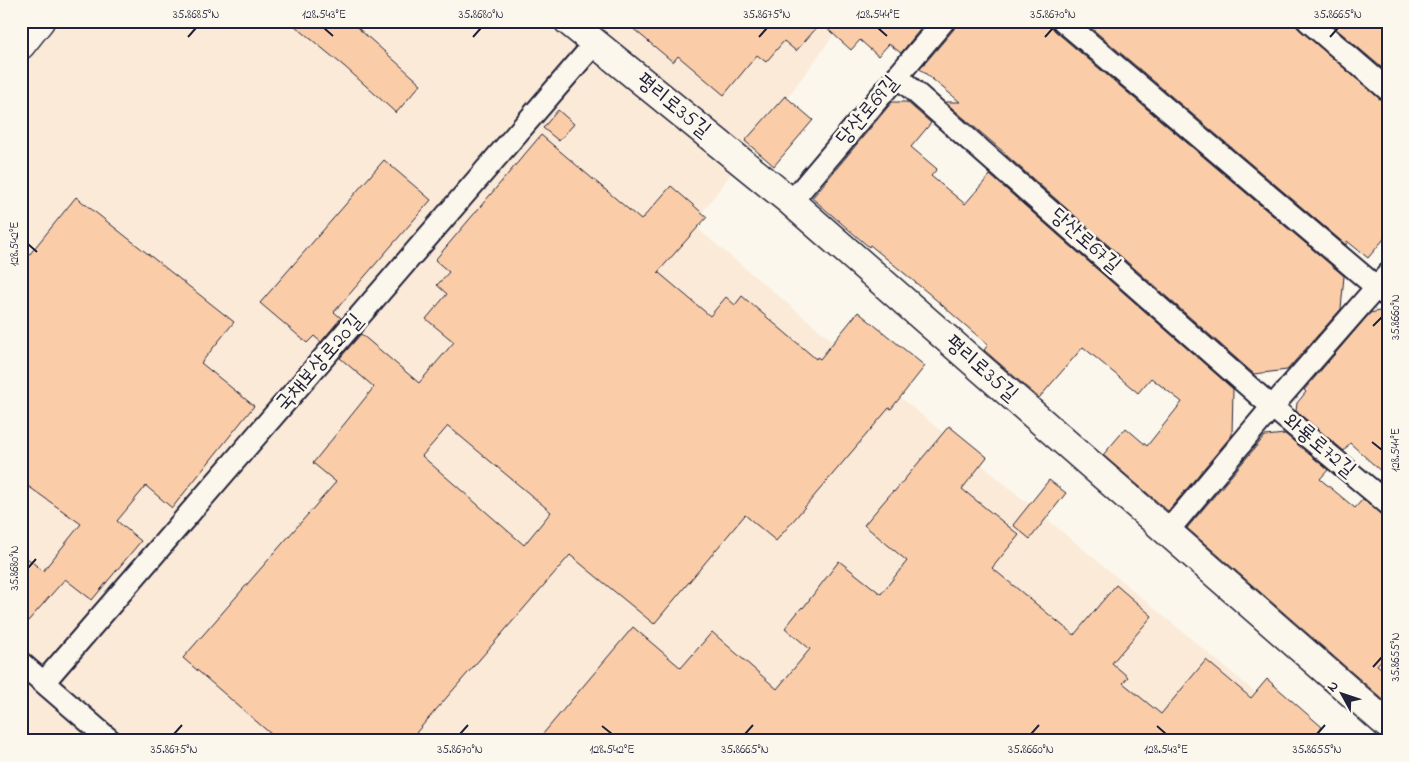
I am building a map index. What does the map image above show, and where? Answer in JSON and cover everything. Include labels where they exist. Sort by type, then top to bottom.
[{"type":"street","name":"평리로35길","points":[[568,21],[791,202],[1388,725]]},
{"type":"street","name":"당산로69길","points":[[791,202],[944,21]]},
{"type":"street","points":[[1063,21],[1384,286],[1272,406],[1167,532]]},
{"type":"street","points":[[1308,21],[1388,90]]},
{"type":"street","name":"국채보상로20길","points":[[44,682],[595,44]]},
{"type":"street","name":"당산로67길","points":[[897,76],[1272,406]]},
{"type":"street","name":"와룡로72길","points":[[1272,406],[1388,504]]},
{"type":"street","points":[[21,663],[111,741]]},
{"type":"shaded area","points":[[21,21],[844,21],[693,225],[1314,741],[21,741]]},
{"type":"building","points":[[289,21],[350,21],[421,84],[396,113],[345,67]]},
{"type":"building","points":[[624,21],[927,21],[901,53],[889,44],[878,56],[860,40],[851,50],[821,23],[796,51],[784,41],[766,62],[757,55],[724,95],[678,56],[673,62]]},
{"type":"building","points":[[956,21],[1051,21],[1051,26],[1055,31],[1344,276],[1341,309],[1287,370],[1254,374],[945,102],[960,102],[920,69],[954,29]]},
{"type":"building","points":[[1083,21],[1296,21],[1296,26],[1300,30],[1380,99],[1388,102],[1388,234],[1368,258],[1347,241],[1346,245]]},
{"type":"building","points":[[1327,21],[1388,21],[1388,73]]},
{"type":"building","points":[[785,96],[813,120],[774,166],[745,141]]},
{"type":"building","points":[[892,102],[907,102],[931,123],[911,147],[937,169],[931,176],[965,204],[990,175],[1233,389],[1232,435],[1168,511],[1103,455],[1126,428],[1147,446],[1182,402],[1151,378],[1138,393],[1083,347],[1039,398],[984,350],[988,345],[927,292],[870,245],[869,247],[812,198]]},
{"type":"building","points":[[558,110],[574,124],[559,141],[543,128]]},
{"type":"building","points":[[541,135],[641,220],[671,186],[707,217],[658,272],[710,316],[726,297],[735,305],[742,296],[816,359],[817,357],[820,359],[858,312],[925,366],[891,409],[889,408],[776,541],[745,515],[654,624],[570,555],[409,741],[279,741],[183,658],[336,482],[313,463],[374,387],[340,358],[361,334],[419,383],[454,342],[426,319],[447,294],[437,285],[449,272],[435,260]],"holes":[[[448,426],[551,512],[524,545],[422,456]]]},
{"type":"building","points":[[384,160],[431,200],[334,312],[341,318],[321,342],[314,336],[307,343],[260,303]]},
{"type":"building","points":[[76,197],[234,322],[201,363],[254,406],[172,508],[146,486],[117,521],[141,541],[92,600],[65,579],[21,629],[21,553],[43,571],[81,524],[21,481],[21,265]]},
{"type":"building","points":[[1388,309],[1388,488],[1379,480],[1384,474],[1350,443],[1344,451],[1296,411],[1297,403],[1306,392],[1304,390],[1370,313]]},
{"type":"building","points":[[949,426],[987,457],[962,489],[1019,535],[992,568],[1074,635],[1116,585],[1152,616],[1112,663],[1128,677],[1123,683],[1161,714],[1206,660],[1251,698],[1267,679],[1322,727],[1310,741],[537,741],[633,627],[681,668],[712,632],[777,689],[810,649],[785,628],[839,561],[881,594],[907,561],[864,525]]},
{"type":"building","points":[[1285,434],[1328,470],[1320,479],[1355,508],[1363,499],[1380,514],[1388,516],[1388,653],[1377,665],[1388,673],[1388,704],[1187,528],[1265,436]]},
{"type":"building","points":[[1049,480],[1066,493],[1030,539],[1013,525]]}]
